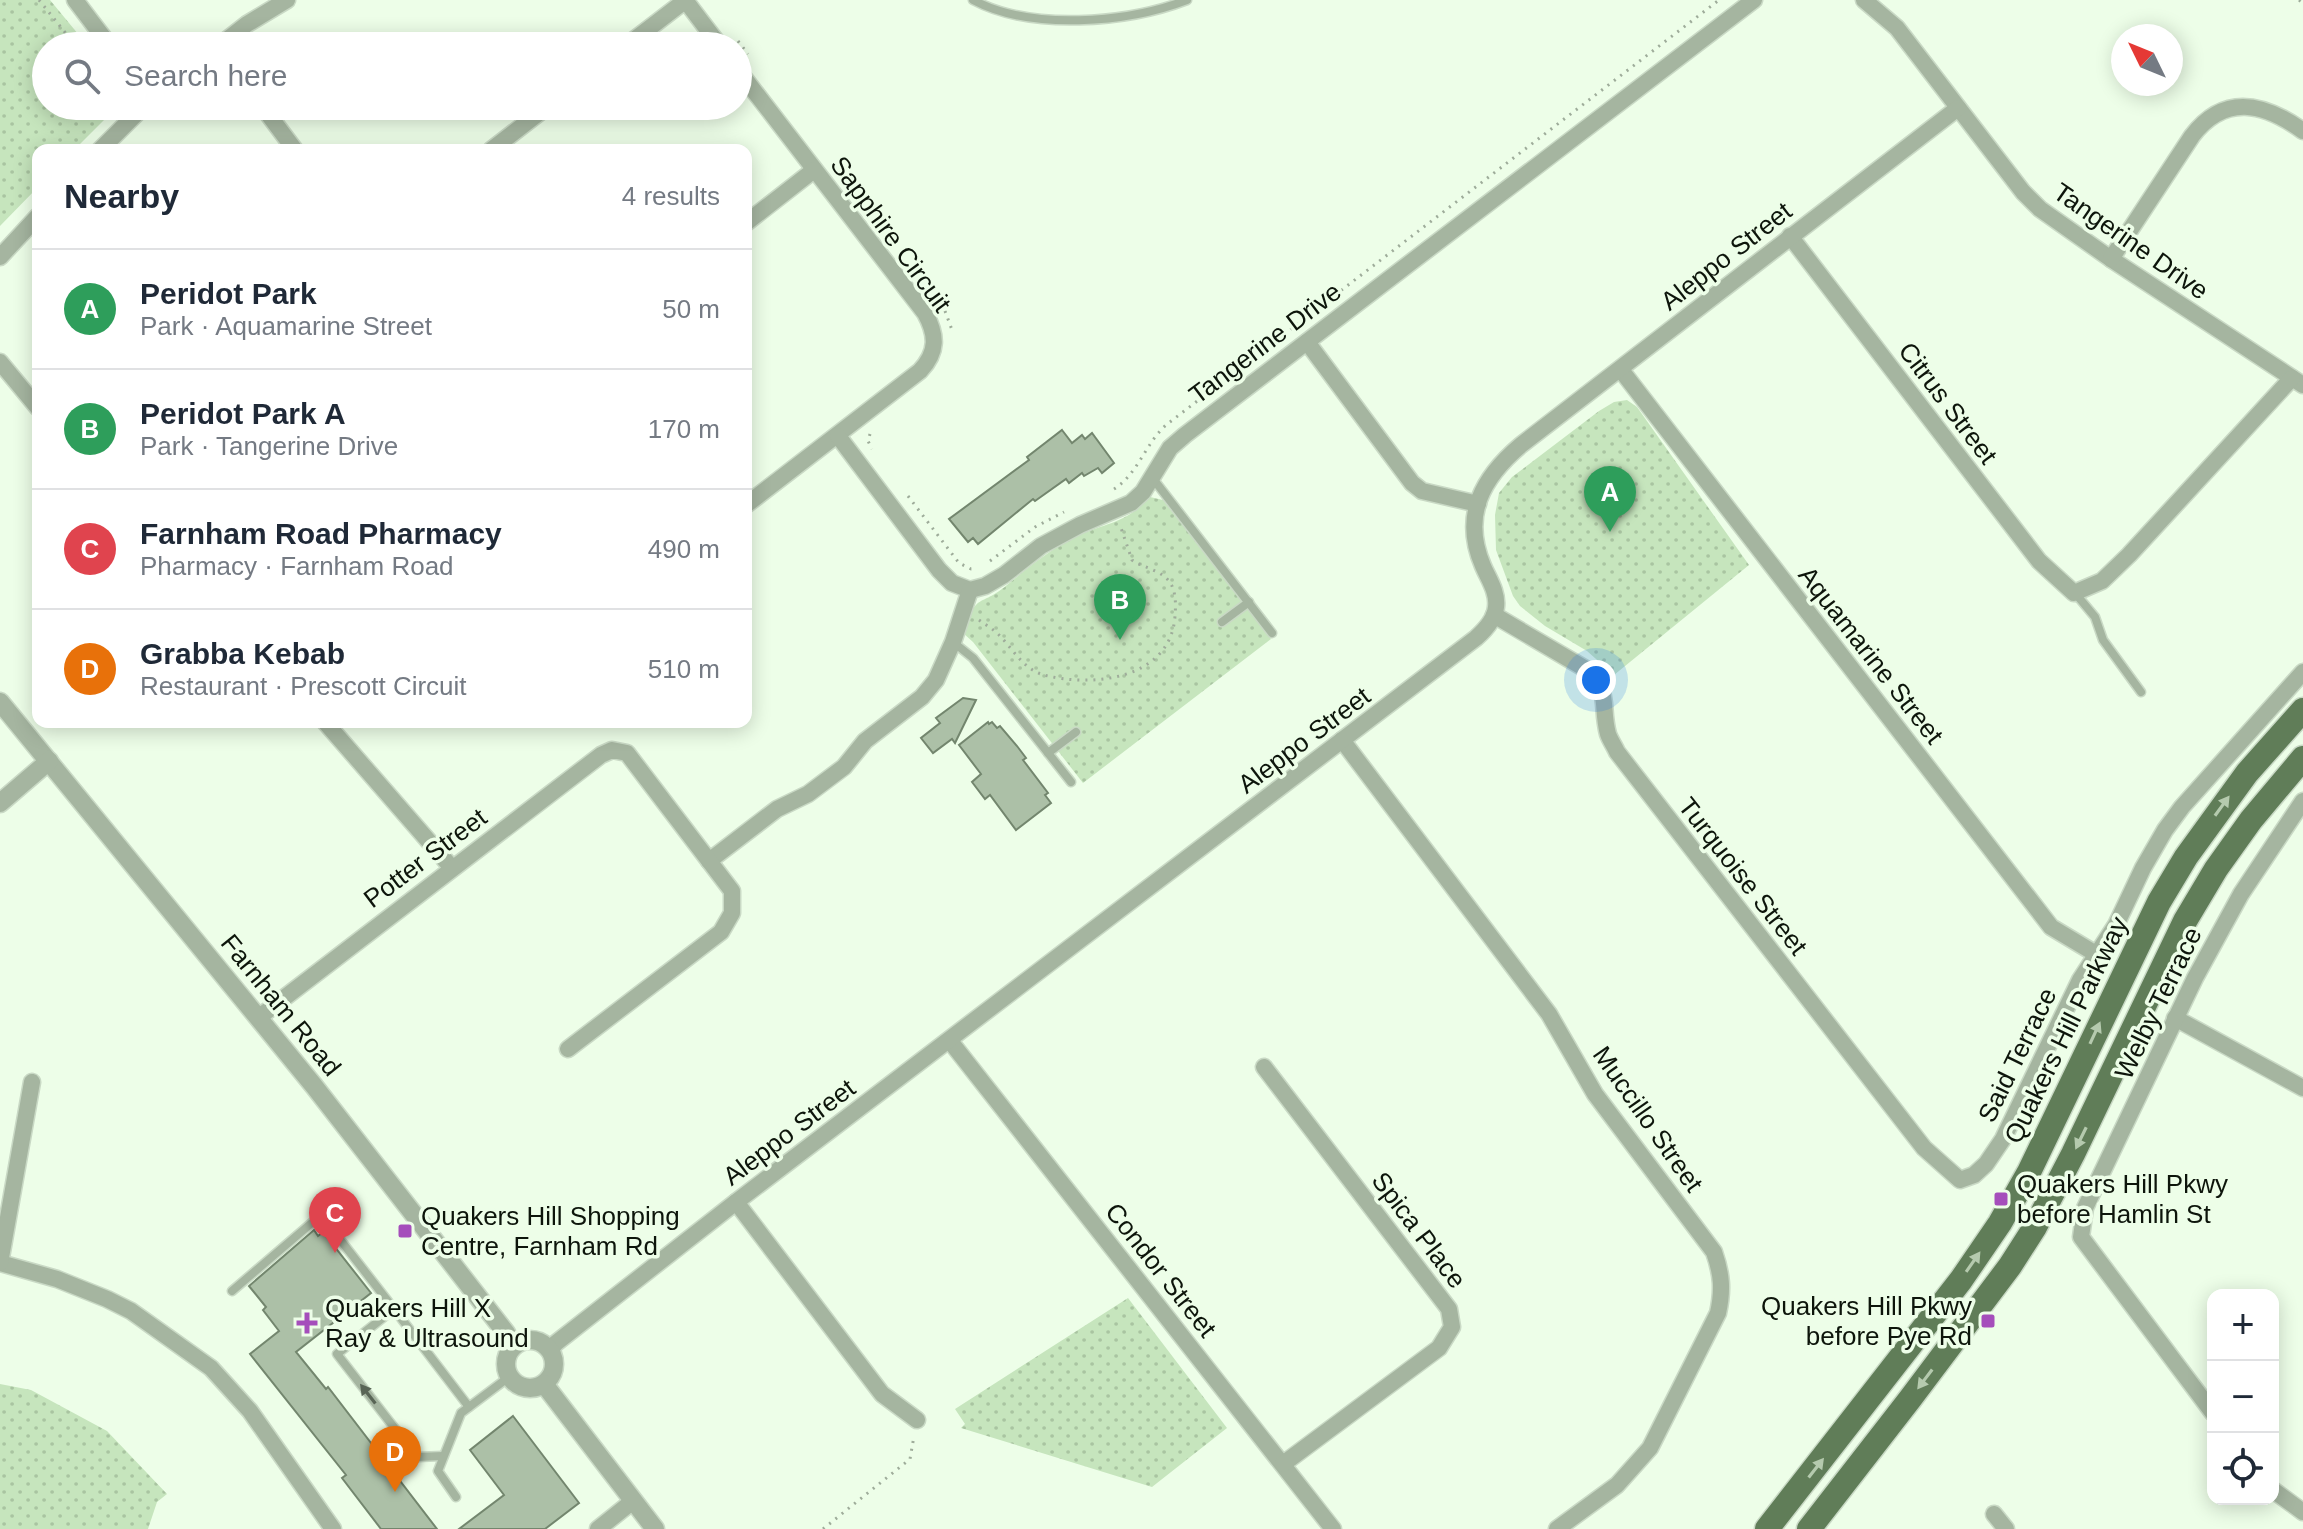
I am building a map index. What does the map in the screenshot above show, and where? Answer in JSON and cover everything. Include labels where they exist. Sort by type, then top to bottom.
[{"type":"main road","name":"Quakers Hill Parkway","points":[[1767,1529],[1942,1305],[2000,1223],[2029,1172],[2159,902],[2186,857],[2247,773],[2303,710]]},
{"type":"main road","points":[[1809,1529],[1964,1326],[2035,1227],[2185,921],[2216,869],[2251,820],[2303,758]]},
{"type":"street","points":[[75,0],[99,32]]},
{"type":"street","points":[[237,32],[287,0]]},
{"type":"street","points":[[644,32],[685,0],[718,32]]},
{"type":"street","name":"Tangerine Drive","points":[[970,590],[1004,575],[1041,546],[1131,503],[1143,492],[1170,448],[1185,435],[1754,0]]},
{"type":"street","name":"Tangerine Drive","points":[[1864,0],[1897,28],[2030,201],[2111,259],[2298,382]]},
{"type":"street","name":"Sapphire Circuit","points":[[752,88],[925,313],[933,327],[935,344],[931,359],[920,371],[752,500]]},
{"type":"street","points":[[2111,259],[2192,136],[2206,120],[2233,108],[2255,107],[2273,111],[2303,131]]},
{"type":"street","name":"Aleppo Street","points":[[550,1350],[736,1202],[1476,638],[1494,615],[1496,597],[1477,549],[1475,520],[1483,486],[1492,472],[1507,457],[1958,108]]},
{"type":"street","points":[[106,144],[130,120]]},
{"type":"street","points":[[272,120],[290,144]]},
{"type":"street","points":[[499,144],[530,120]]},
{"type":"street","points":[[752,218],[814,170]]},
{"type":"street","points":[[0,257],[32,222]]},
{"type":"street","name":"Citrus Street","points":[[1790,236],[2039,561],[2074,593]]},
{"type":"street","points":[[1307,342],[1412,483],[1422,491],[1478,504]]},
{"type":"street","points":[[0,362],[32,401]]},
{"type":"street","name":"Aquamarine Street","points":[[1621,370],[2051,927],[2096,954]]},
{"type":"street","points":[[2074,593],[2102,581],[2298,382]]},
{"type":"street","points":[[568,1049],[721,932],[732,913],[732,891],[709,861],[777,809],[808,794],[844,767],[865,741],[922,697],[936,680],[953,642],[970,590],[952,583],[939,570],[838,436]]},
{"type":"street","name":"Turquoise Street","points":[[1494,615],[1584,668],[1597,679],[1604,692],[1609,735],[1617,752],[1924,1148],[1960,1180]]},
{"type":"street","name":"Said Terrace","points":[[1960,1180],[1974,1175],[1986,1164],[2003,1139],[2080,980],[2116,925],[2165,830],[2303,672]]},
{"type":"street","name":"Farnham Road","points":[[0,702],[258,1018],[506,1333],[513,1346]]},
{"type":"street","points":[[330,728],[452,868]]},
{"type":"street","name":"Muccillo Street","points":[[1342,740],[1549,1014],[1595,1094],[1714,1252],[1722,1273],[1718,1313],[1650,1448],[1617,1485],[1557,1529]]},
{"type":"street","name":"Potter Street","points":[[258,1018],[601,755],[612,750],[627,753],[709,861]]},
{"type":"street","points":[[0,803],[49,761]]},
{"type":"street","name":"Welby Terrace","points":[[2207,1405],[2081,1237],[2085,1208],[2175,1018],[2241,894],[2303,801]]},
{"type":"street","points":[[2175,1018],[2303,1088]]},
{"type":"street","name":"Condor Street","points":[[950,1041],[1333,1529]]},
{"type":"street","name":"Spica Place","points":[[1264,1067],[1449,1309],[1452,1327],[1439,1348],[1283,1464]]},
{"type":"street","points":[[32,1082],[0,1263],[57,1279],[107,1299],[131,1311],[211,1368],[250,1411],[333,1529]]},
{"type":"street","points":[[736,1202],[882,1394],[917,1420]]},
{"type":"street","points":[[533,1340],[540,1341],[550,1350],[553,1372],[544,1384],[528,1388],[514,1383],[509,1377],[505,1364],[513,1346],[533,1340]]},
{"type":"street","points":[[544,1384],[655,1529]]},
{"type":"street","points":[[2279,1494],[2303,1512]]},
{"type":"street","points":[[598,1529],[633,1501]]},
{"type":"street","points":[[1994,1514],[2006,1529]]},
{"type":"lane","points":[[973,0],[1022,15],[1086,21],[1133,15],[1187,0]]},
{"type":"lane","points":[[1151,476],[1272,633]]},
{"type":"lane","points":[[2074,593],[2095,617],[2103,640],[2141,692]]},
{"type":"lane","points":[[1222,622],[1249,602]]},
{"type":"lane","points":[[953,642],[973,658],[1071,782]]},
{"type":"lane","points":[[1048,753],[1076,732]]},
{"type":"lane","points":[[232,1291],[321,1215],[469,1407]]},
{"type":"lane","points":[[394,1309],[337,1354],[417,1457],[443,1456]]},
{"type":"lane","points":[[456,1497],[438,1471],[461,1413],[509,1377]]},
{"type":"path","points":[[39,0],[65,32]]},
{"type":"path","points":[[1111,491],[1124,483],[1148,445],[1166,425],[1719,0]]},
{"type":"path","points":[[944,310],[952,328],[953,342]]},
{"type":"path","points":[[873,451],[868,441],[874,427]]},
{"type":"path","points":[[900,487],[959,563],[971,569],[984,566],[1035,527],[1070,510]]},
{"type":"path","points":[[963,609],[993,629],[1023,662],[1042,675],[1094,682],[1116,678],[1144,665],[1173,638],[1176,604],[1173,588],[1158,572],[1132,560],[1128,554],[1117,512]]},
{"type":"path","points":[[823,1529],[910,1459],[917,1420]]},
{"type":"green space","points":[[0,0],[50,0],[76,32],[32,32],[32,120],[104,120],[80,144],[32,144],[32,193],[0,226]]},
{"type":"green space","points":[[1627,400],[1637,407],[1749,565],[1614,675],[1587,651],[1545,626],[1520,606],[1513,596],[1496,550],[1495,515],[1499,493],[1512,477],[1599,411],[1614,402]]},
{"type":"green space","points":[[1150,497],[1163,500],[1271,639],[1083,783],[963,633],[972,611],[980,602],[1055,548],[1122,518]]},
{"type":"green space","points":[[1128,1298],[1227,1428],[1152,1487],[961,1428],[965,1424],[955,1409]]},
{"type":"green space","points":[[0,1384],[31,1390],[107,1431],[167,1494],[157,1502],[148,1529],[0,1529]]},
{"type":"building","points":[[1062,430],[1072,443],[1082,435],[1085,439],[1092,433],[1114,463],[1102,473],[1098,468],[1084,476],[1082,473],[1069,483],[1066,479],[1035,501],[1033,499],[978,544],[973,538],[968,542],[949,519],[1029,460],[1027,457]]},
{"type":"building","points":[[963,698],[976,700],[955,743],[952,739],[933,753],[921,738],[940,723],[936,718]]},
{"type":"building","points":[[988,722],[997,728],[1000,726],[1017,746],[1026,758],[1023,760],[1048,793],[1045,795],[1051,803],[1016,830],[990,795],[985,799],[972,782],[981,774],[959,745]]},
{"type":"building","points":[[314,1230],[318,1236],[323,1232],[371,1293],[296,1352],[326,1389],[328,1387],[437,1529],[381,1529],[342,1478],[346,1475],[250,1354],[279,1331],[263,1310],[266,1307],[249,1286]]},
{"type":"building","points":[[513,1416],[579,1503],[545,1529],[459,1529],[504,1495],[470,1450]]},
{"type":"place","name":"Peridot Park","points":[[1610,532]]},
{"type":"place","name":"Peridot Park A","points":[[1120,640]]},
{"type":"place","name":"Quakers Hill Pkwy before Hamlin St","points":[[2001,1199]]},
{"type":"place","name":"Quakers Hill Shopping Centre, Farnham Rd","points":[[405,1231]]},
{"type":"place","name":"Farnham Road Pharmacy","points":[[335,1253]]},
{"type":"place","name":"Quakers Hill Pkwy before Pye Rd","points":[[1988,1321]]},
{"type":"place","name":"Quakers Hill X Ray & Ultrasound","points":[[307,1323]]},
{"type":"place","name":"Grabba Kebab","points":[[395,1492]]}]
